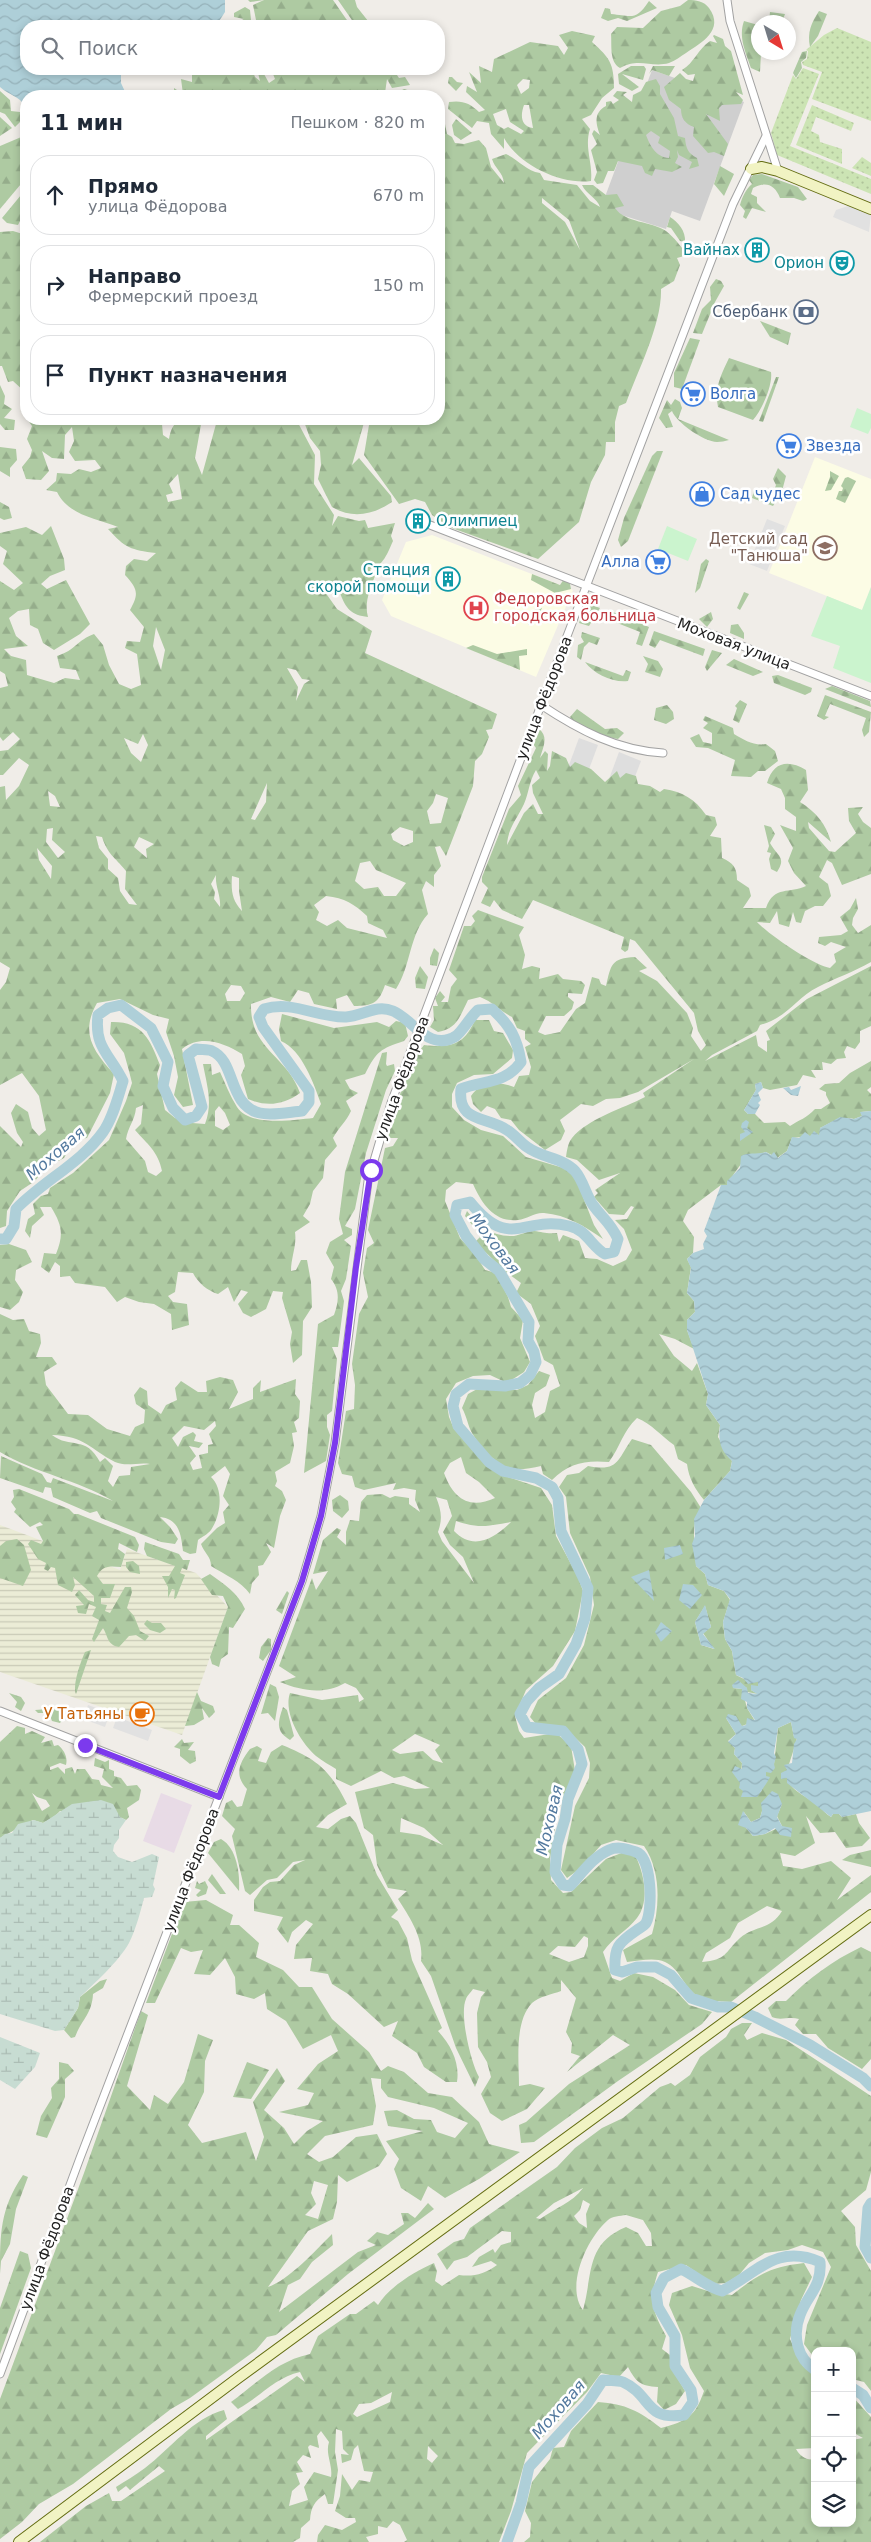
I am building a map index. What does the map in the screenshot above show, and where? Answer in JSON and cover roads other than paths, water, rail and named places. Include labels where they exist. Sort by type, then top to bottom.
[{"type":"main road","points":[[751,169],[762,167],[778,171],[871,209]]},
{"type":"main road","points":[[19,2542],[238,2378],[871,1915]]},
{"type":"street","points":[[727,0],[730,20],[778,171]]},
{"type":"street","name":"улица Фёдорова","points":[[0,2374],[80,2158],[302,1581],[321,1516],[335,1443],[368,1180],[391,1103],[586,586],[733,204],[766,136]]},
{"type":"street","name":"Моховая улица","points":[[430,525],[871,696]]},
{"type":"street","points":[[541,705],[576,728],[616,745],[644,752],[663,753]]},
{"type":"street","points":[[0,1711],[219,1797]]},
{"type":"water","points":[[0,0],[225,0],[225,12],[220,20],[20,20],[20,75],[121,75],[121,83],[124,90],[20,90],[20,100],[0,87]]},
{"type":"water","points":[[761,1082],[763,1088],[758,1093],[761,1100],[758,1103],[760,1105],[755,1114],[748,1114],[744,1110],[756,1090],[755,1084]]},
{"type":"water","points":[[801,1086],[798,1096],[791,1095],[783,1088],[789,1087],[791,1090]]},
{"type":"water","points":[[871,1111],[871,1811],[842,1817],[839,1814],[833,1814],[831,1817],[787,1783],[787,1778],[781,1779],[781,1773],[787,1770],[784,1765],[792,1763],[794,1744],[797,1739],[794,1738],[791,1722],[778,1728],[774,1753],[776,1757],[775,1768],[771,1773],[766,1772],[766,1776],[770,1777],[757,1797],[741,1797],[743,1791],[739,1788],[740,1783],[732,1772],[735,1766],[742,1769],[742,1763],[734,1754],[735,1748],[728,1742],[736,1734],[726,1718],[728,1714],[736,1716],[742,1726],[746,1725],[747,1718],[755,1720],[747,1708],[747,1702],[741,1699],[742,1689],[733,1688],[732,1685],[738,1680],[747,1688],[748,1693],[757,1694],[751,1690],[751,1685],[758,1686],[758,1682],[748,1684],[743,1678],[736,1675],[732,1651],[725,1639],[723,1622],[730,1599],[724,1591],[708,1585],[705,1574],[696,1566],[692,1544],[695,1536],[694,1519],[704,1500],[730,1471],[732,1461],[721,1445],[719,1436],[720,1425],[706,1405],[708,1394],[687,1330],[687,1320],[695,1312],[694,1301],[687,1293],[691,1268],[687,1259],[693,1253],[704,1249],[703,1244],[707,1236],[704,1231],[721,1185],[727,1185],[727,1181],[740,1168],[741,1156],[766,1152],[771,1155],[774,1152],[778,1158],[787,1151],[792,1137],[799,1138],[805,1132],[810,1136],[814,1131],[819,1135],[820,1128],[840,1117],[854,1119],[862,1116],[860,1112]]},
{"type":"water","points":[[746,1120],[749,1122],[747,1128],[753,1132],[740,1141],[740,1134],[745,1132],[741,1127],[742,1123]]},
{"type":"water","points":[[680,1545],[683,1554],[665,1560],[664,1548]]},
{"type":"water","points":[[649,1570],[654,1601],[631,1577]]},
{"type":"water","points":[[683,1584],[693,1585],[702,1595],[690,1609],[679,1600]]},
{"type":"water","points":[[705,1605],[711,1627],[703,1634],[715,1649],[701,1645],[695,1622]]},
{"type":"water","points":[[661,1622],[672,1631],[661,1642],[655,1632]]},
{"type":"water","points":[[772,1791],[778,1794],[782,1804],[777,1817],[782,1826],[792,1828],[791,1837],[780,1835],[775,1828],[765,1834],[753,1836],[746,1828],[738,1825],[743,1811],[751,1822],[760,1818],[762,1811],[761,1803]]},
{"type":"waterway","name":"Моховая","points":[[0,1239],[6,1239],[14,1226],[16,1209],[84,1153],[103,1132],[110,1120],[123,1081],[104,1050],[98,1035],[98,1015],[108,1008],[121,1005],[151,1028],[168,1062],[163,1086],[173,1108],[185,1120],[196,1116],[202,1107],[188,1055],[196,1049],[210,1050],[220,1056],[242,1102],[250,1109],[265,1114],[281,1114],[302,1111],[309,1102],[309,1091],[263,1027],[259,1017],[264,1009],[274,1007],[295,1008],[336,1017],[346,1017],[387,1009],[400,1015],[429,1038],[438,1040],[446,1040],[456,1036],[478,1010],[492,1009],[512,1032],[521,1062],[515,1069],[501,1078],[461,1089],[461,1100],[464,1108],[475,1117],[507,1130],[533,1151],[565,1163],[575,1171],[593,1205],[609,1224],[618,1239],[614,1252],[605,1254],[580,1231],[569,1226],[553,1224],[507,1229],[496,1225],[484,1217],[470,1202],[457,1205],[455,1215],[466,1236],[484,1259],[499,1271],[529,1322],[528,1341],[534,1352],[536,1362],[530,1375],[520,1383],[505,1386],[469,1384],[456,1394],[453,1406],[458,1426],[489,1462],[503,1471],[536,1478],[552,1487],[558,1498],[561,1531],[588,1588],[585,1618],[576,1644],[559,1674],[539,1688],[527,1701],[520,1714],[527,1727],[563,1731],[578,1749],[582,1764],[568,1799],[565,1819],[557,1845],[555,1872],[563,1885],[570,1886],[603,1853],[619,1848],[636,1852],[641,1856],[648,1873],[650,1907],[646,1923],[625,1938],[618,1946],[615,1956],[615,1970],[622,1972],[637,1967],[656,1967],[671,1975],[691,1998],[718,2007],[731,2007],[755,2017],[810,2045],[863,2078],[871,2086]]},
{"type":"waterway","name":"Моховая","points":[[871,2203],[868,2208],[865,2247],[871,2258]]},
{"type":"waterway","name":"Моховая","points":[[507,2542],[521,2503],[529,2467],[587,2404],[603,2380],[621,2381],[632,2387],[649,2406],[662,2414],[671,2416],[684,2415],[693,2402],[691,2390],[675,2366],[675,2336],[658,2307],[656,2293],[664,2278],[681,2269],[711,2287],[722,2291],[757,2269],[779,2258],[791,2256],[805,2257],[820,2262],[817,2284],[803,2308],[796,2330],[800,2353],[811,2367]]},
{"type":"waterway","name":"Моховая","points":[[856,2391],[863,2395],[871,2408]]},
{"type":"place","name":"Вайнах","points":[[757,250]]},
{"type":"place","name":"Орион","points":[[842,263]]},
{"type":"place","name":"Сбербанк","points":[[806,312]]},
{"type":"place","name":"Волга","points":[[693,394]]},
{"type":"place","name":"Звезда","points":[[789,446]]},
{"type":"place","name":"Сад чудес","points":[[702,494]]},
{"type":"place","name":"Олимпиец","points":[[418,521]]},
{"type":"place","name":"Детский сад \"Танюша\"","points":[[825,548]]},
{"type":"place","name":"Алла","points":[[658,562]]},
{"type":"place","name":"Станция скорой помощи","points":[[448,579]]},
{"type":"place","name":"Федоровская городская больница","points":[[476,608]]},
{"type":"place","name":"У Татьяны","points":[[142,1714]]}]
